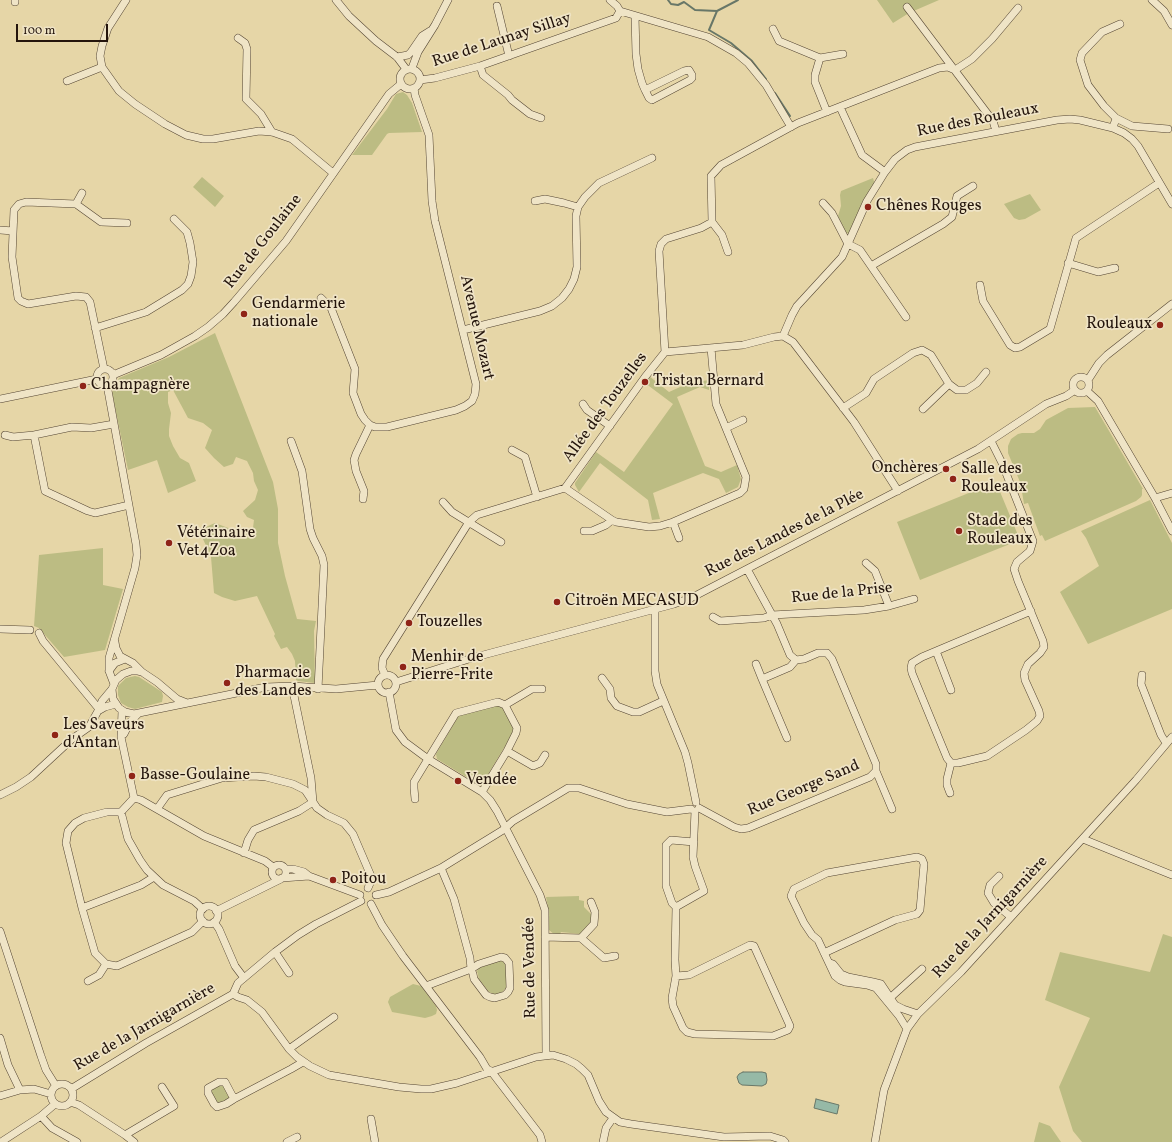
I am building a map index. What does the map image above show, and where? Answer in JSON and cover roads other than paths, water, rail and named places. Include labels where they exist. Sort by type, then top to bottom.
[{"type":"street","points":[[126,0],[107,32],[100,56],[102,67],[119,91],[135,104],[165,124],[186,135],[203,139],[213,139],[259,131],[272,132],[292,139],[333,173]]},
{"type":"street","points":[[336,0],[349,16],[376,41],[398,57],[409,68],[420,74],[418,85],[414,88],[408,89],[401,84],[400,75],[409,68],[433,29],[448,0]]},
{"type":"street","points":[[610,0],[620,11],[708,37],[736,52],[748,62],[766,85],[791,127]]},
{"type":"street","points":[[1152,0],[1164,11],[1172,25]]},
{"type":"street","points":[[497,6],[508,56]]},
{"type":"street","points":[[907,6],[993,122],[996,131]]},
{"type":"street","points":[[955,70],[972,59],[992,39],[1018,8]]},
{"type":"street","name":"Rue de Launay Sillay","points":[[420,80],[435,78],[480,66],[616,18],[620,11]]},
{"type":"street","points":[[635,16],[639,76],[645,90],[652,100],[690,80],[692,75],[689,70],[684,71],[645,90]]},
{"type":"street","points":[[1120,24],[1102,32],[1082,53],[1080,60],[1088,86],[1116,118],[1132,126],[1168,129]]},
{"type":"street","points":[[398,57],[408,55],[422,36],[433,29]]},
{"type":"street","points":[[773,29],[779,41],[820,58],[843,54]]},
{"type":"street","points":[[238,38],[245,43],[247,49],[246,99],[261,114],[272,132]]},
{"type":"street","points":[[820,58],[814,79],[827,112]]},
{"type":"street","points":[[480,66],[483,75],[512,100],[530,114],[541,118]]},
{"type":"street","points":[[728,252],[722,235],[712,222],[711,176],[721,165],[798,123],[939,68],[948,66],[955,70]]},
{"type":"street","points":[[67,81],[102,67]]},
{"type":"street","name":"Rue de Goulaine","points":[[113,375],[167,351],[208,328],[222,315],[286,241],[389,94],[401,84]]},
{"type":"street","name":"Avenue Mozart","points":[[370,425],[376,427],[387,427],[456,410],[472,401],[475,394],[476,384],[435,221],[432,201],[429,135],[414,88]]},
{"type":"street","points":[[840,107],[862,155],[885,172]]},
{"type":"street","points":[[1113,128],[1116,118]]},
{"type":"street","name":"Rue des Rouleaux","points":[[783,336],[797,306],[842,257],[866,201],[885,172],[895,159],[915,146],[1057,120],[1070,119],[1113,128],[1124,133],[1138,146],[1172,204]]},
{"type":"street","points":[[463,330],[540,311],[552,306],[562,298],[569,289],[577,267],[576,216],[578,207],[585,197],[599,183],[652,158]]},
{"type":"street","points":[[980,285],[983,301],[1010,345],[1015,348],[1020,347],[1050,329],[1076,238],[1159,183]]},
{"type":"street","points":[[871,266],[943,224],[952,217],[957,196],[973,186]]},
{"type":"street","points":[[76,204],[82,193]]},
{"type":"street","points":[[535,201],[545,199],[578,207]]},
{"type":"street","points":[[104,369],[90,302],[86,297],[81,296],[28,304],[18,298],[12,258],[14,210],[15,207],[22,202],[76,204],[101,222],[127,223]]},
{"type":"street","points":[[823,203],[832,213],[848,244],[860,250],[906,317]]},
{"type":"street","points":[[95,328],[146,312],[182,290],[188,284],[193,262],[190,243],[187,232],[174,219]]},
{"type":"street","name":"Allée des Touzelles","points":[[385,675],[382,668],[383,659],[470,522],[477,515],[565,488],[645,377],[665,352],[659,251],[661,244],[666,239],[701,228],[712,222]]},
{"type":"street","points":[[0,230],[13,231]]},
{"type":"street","points":[[1068,263],[1098,272],[1115,268]]},
{"type":"street","points":[[321,298],[331,308],[355,369],[353,393],[361,414],[370,425],[354,460],[356,471],[364,491],[363,499]]},
{"type":"street","points":[[1088,380],[1099,363],[1107,355],[1172,304]]},
{"type":"street","points":[[665,352],[743,345],[774,336],[783,336],[793,342],[854,422],[898,491]]},
{"type":"street","points":[[565,488],[616,522],[649,527],[660,526],[673,522],[740,493],[744,489],[746,477],[716,404],[710,348]]},
{"type":"street","points":[[843,408],[866,393],[874,379],[913,353],[922,350],[932,355],[949,384],[958,390],[966,390],[977,383],[986,372]]},
{"type":"street","points":[[97,379],[102,385],[107,385],[113,380],[113,375],[108,370],[104,369]]},
{"type":"street","points":[[97,379],[99,372],[104,369]]},
{"type":"street","points":[[1083,377],[1088,380],[1090,386],[1087,391],[1080,393],[1075,390],[1073,385],[1075,380],[1083,377]]},
{"type":"street","points":[[0,399],[97,379]]},
{"type":"street","points":[[923,409],[949,384]]},
{"type":"street","points":[[107,385],[136,544],[137,560],[110,658],[109,671],[113,686],[112,694],[116,704],[122,711],[129,714],[138,714],[187,702],[266,687],[292,686],[318,689],[353,689],[378,685]]},
{"type":"street","name":"Rue des Landes de la Plée","points":[[396,682],[479,656],[655,610],[691,598],[991,441],[1046,404],[1066,396],[1075,390]]},
{"type":"street","points":[[1087,391],[1098,401],[1155,498],[1172,531]]},
{"type":"street","points":[[583,404],[588,410],[610,426]]},
{"type":"street","points":[[726,428],[743,420]]},
{"type":"street","points":[[5,435],[13,437],[34,435],[72,427],[91,428],[114,424]]},
{"type":"street","points":[[34,435],[45,491],[95,513],[129,505]]},
{"type":"street","points":[[291,441],[302,471],[310,529],[322,556],[324,565],[318,689]]},
{"type":"street","points":[[951,763],[958,763],[986,756],[1026,730],[1040,716],[1025,680],[1024,673],[1028,664],[1044,648],[1043,641],[1014,568],[1017,562],[1030,551],[1033,541],[1002,463],[991,441]]},
{"type":"street","points":[[512,450],[525,457],[538,497]]},
{"type":"street","points":[[1155,498],[1172,493]]},
{"type":"street","points":[[443,502],[452,512],[501,542]]},
{"type":"street","points":[[584,531],[592,531],[606,525],[612,520]]},
{"type":"street","points":[[673,522],[679,538]]},
{"type":"street","points":[[866,564],[876,571],[889,606]]},
{"type":"street","name":"Rue de la Prise","points":[[747,569],[772,615]]},
{"type":"street","name":"Rue de la Prise","points":[[713,617],[720,622],[764,618],[772,615],[864,610],[889,606],[914,599]]},
{"type":"street","points":[[655,610],[655,670],[657,684],[687,758],[696,808],[693,857],[704,891],[676,907]]},
{"type":"street","points":[[951,763],[947,758],[911,668],[912,663],[936,651],[1031,611]]},
{"type":"street","points":[[762,679],[790,667],[796,660],[790,655],[772,615]]},
{"type":"street","points":[[0,629],[30,630]]},
{"type":"street","points":[[39,633],[47,646],[99,710]]},
{"type":"street","points":[[115,642],[118,653],[125,659],[134,663],[142,672],[178,699],[187,702]]},
{"type":"street","points":[[936,651],[951,690]]},
{"type":"street","name":"Rue George Sand","points":[[796,660],[804,659],[818,653],[827,653],[832,660],[876,764],[876,771],[892,809]]},
{"type":"street","points":[[109,671],[115,662],[125,659]]},
{"type":"street","points":[[756,664],[787,738]]},
{"type":"street","points":[[0,795],[31,777],[72,739],[92,724],[102,701],[123,674],[132,671],[142,672]]},
{"type":"street","points":[[385,675],[391,676],[396,682],[394,689],[389,692],[381,690],[378,685],[379,680],[385,675]]},
{"type":"street","points":[[1142,675],[1141,684],[1161,735],[1166,743]]},
{"type":"street","points":[[602,678],[610,689],[611,698],[617,706],[633,712],[639,712],[663,701]]},
{"type":"street","points":[[292,686],[311,778],[313,802]]},
{"type":"street","points":[[505,705],[532,689],[542,689]]},
{"type":"street","points":[[166,707],[169,701],[167,690]]},
{"type":"street","name":"Rue de Vendée","points":[[389,692],[396,730],[405,742],[428,759],[482,792],[498,811],[540,895],[545,910],[546,1055]]},
{"type":"street","points":[[415,799],[414,782],[456,713],[498,702],[505,705],[517,728],[507,751],[482,792]]},
{"type":"street","points":[[99,710],[116,704]]},
{"type":"street","points":[[122,711],[123,719],[121,732],[134,798]]},
{"type":"street","points":[[123,742],[126,727],[133,717],[138,714]]},
{"type":"street","name":"Rue de la Jarnigarnière","points":[[875,1142],[884,1090],[907,1030],[918,1014],[961,972],[1083,839],[1136,780],[1172,736]]},
{"type":"street","points":[[507,751],[533,766],[540,763],[545,755]]},
{"type":"street","points":[[950,793],[947,785],[947,779],[951,763]]},
{"type":"street","name":"Rue George Sand","points":[[696,808],[741,830],[870,777],[876,771]]},
{"type":"street","points":[[157,809],[168,795],[222,778],[243,776],[266,777],[293,784],[305,790],[317,808],[323,813],[344,823],[353,834],[371,876],[371,881],[368,888],[362,891],[361,898]]},
{"type":"street","points":[[376,895],[389,892],[441,868],[506,828],[513,821],[568,788],[580,788],[627,804],[668,812],[696,808]]},
{"type":"street","points":[[134,798],[141,800],[204,836],[265,861],[276,878],[309,876]]},
{"type":"street","points":[[134,798],[121,812],[107,812],[84,818],[75,822],[68,831],[66,843],[95,953],[106,964],[117,966],[192,932],[202,921]]},
{"type":"street","points":[[244,853],[248,840],[254,830],[299,811],[313,802]]},
{"type":"street","points":[[121,812],[124,826],[134,851],[154,877],[170,888],[194,901],[203,909]]},
{"type":"street","points":[[1083,839],[1172,875]]},
{"type":"street","points":[[676,976],[689,975],[750,945],[754,946],[790,1026],[788,1030],[773,1036],[695,1034],[687,1032],[683,1028],[673,1006],[672,998],[676,976],[676,907],[672,903],[666,886],[666,845],[671,840],[694,842]]},
{"type":"street","points":[[824,953],[895,920],[917,914],[920,910],[924,864],[922,859],[917,857],[827,873],[794,889],[791,896],[808,930],[818,940],[832,972],[840,980],[872,986],[880,991],[907,1030]]},
{"type":"street","points":[[216,911],[282,878],[286,875],[286,869],[283,865],[279,864],[272,870],[267,885]]},
{"type":"street","points":[[426,986],[471,969],[479,964],[497,958],[504,958],[509,963],[510,967],[510,988],[508,992],[495,998],[490,997],[486,995],[474,979],[471,969],[470,958],[454,899],[441,868]]},
{"type":"street","points":[[286,869],[304,872],[309,876],[361,898],[365,904],[371,904],[375,900],[376,895],[373,890],[368,888]]},
{"type":"street","points":[[999,876],[990,885],[988,892],[994,903],[1011,917]]},
{"type":"street","points":[[82,908],[141,885],[154,877]]},
{"type":"street","points":[[233,994],[238,983],[276,952],[310,927],[361,898]]},
{"type":"street","points":[[581,938],[594,924],[595,912],[591,902]]},
{"type":"street","points":[[371,904],[399,951],[480,1057],[487,1069],[491,1071],[541,1138]]},
{"type":"street","points":[[203,909],[210,907],[216,911]]},
{"type":"street","points":[[203,909],[200,916],[202,921],[209,924],[214,922],[217,916],[216,911]]},
{"type":"street","points":[[214,922],[219,929],[235,966],[244,978]]},
{"type":"street","points":[[0,931],[46,1070],[56,1086]]},
{"type":"street","points":[[545,937],[581,938],[604,958],[615,956]]},
{"type":"street","points":[[276,952],[289,973]]},
{"type":"street","points":[[829,963],[833,964],[841,974],[848,977],[881,984],[895,1005],[918,1014]]},
{"type":"street","points":[[88,981],[99,975],[106,964]]},
{"type":"street","points":[[890,998],[922,969]]},
{"type":"street","name":"Rue de la Jarnigarnière","points":[[71,1089],[146,1043],[233,994],[238,998],[247,1000],[262,1012],[289,1049],[303,1062],[329,1075],[388,1086],[421,1089],[457,1083],[536,1056],[557,1056],[576,1064],[588,1075],[602,1106],[613,1118]]},
{"type":"street","points":[[289,1049],[334,1017]]},
{"type":"street","points":[[0,1038],[8,1065],[20,1090]]},
{"type":"street","points":[[234,1100],[303,1062]]},
{"type":"street","points":[[62,1084],[69,1086],[71,1089],[73,1096],[70,1102],[62,1106],[55,1104],[52,1101],[51,1094],[53,1088],[56,1086],[62,1084]]},
{"type":"street","points":[[125,1135],[174,1106],[162,1087]]},
{"type":"street","points":[[0,1096],[20,1090],[34,1089],[51,1094]]},
{"type":"street","points":[[70,1102],[79,1106],[134,1142]]},
{"type":"street","points":[[1,1142],[41,1116],[55,1104]]},
{"type":"street","points":[[41,1116],[52,1128],[77,1142]]},
{"type":"street","points":[[371,1118],[375,1142]]},
{"type":"street","points":[[603,1142],[606,1128],[613,1118],[620,1122],[631,1124],[724,1136],[770,1136],[785,1142]]},
{"type":"street","points":[[287,1142],[298,1136]]},
{"type":"waterway","points":[[668,0],[671,4],[678,5],[684,2],[695,10],[717,11],[709,30],[731,43],[752,61],[766,79]]},
{"type":"waterway","points":[[717,11],[738,0]]},
{"type":"waterway","points":[[775,93],[790,116]]},
{"type":"place","name":"Chênes Rouges","points":[[868,207]]},
{"type":"place","name":"Gendarmerie nationale","points":[[244,314]]},
{"type":"place","name":"Rouleaux","points":[[1160,325]]},
{"type":"place","name":"Tristan Bernard","points":[[645,382]]},
{"type":"place","name":"Champagnère","points":[[83,386]]},
{"type":"place","name":"Onchères","points":[[946,469]]},
{"type":"place","name":"Salle des Rouleaux","points":[[953,479]]},
{"type":"place","name":"Stade des Rouleaux","points":[[959,531]]},
{"type":"place","name":"Vétérinaire Vet4Zoa","points":[[169,543]]},
{"type":"place","name":"Citroën MECASUD","points":[[557,602]]},
{"type":"place","name":"Touzelles","points":[[409,623]]},
{"type":"place","name":"Menhir de Pierre-Frite","points":[[403,667]]},
{"type":"place","name":"Pharmacie des Landes","points":[[227,683]]},
{"type":"place","name":"Les Saveurs d'Antan","points":[[55,735]]},
{"type":"place","name":"Basse-Goulaine","points":[[132,776]]},
{"type":"place","name":"Vendée","points":[[458,781]]},
{"type":"place","name":"Poitou","points":[[333,880]]}]
